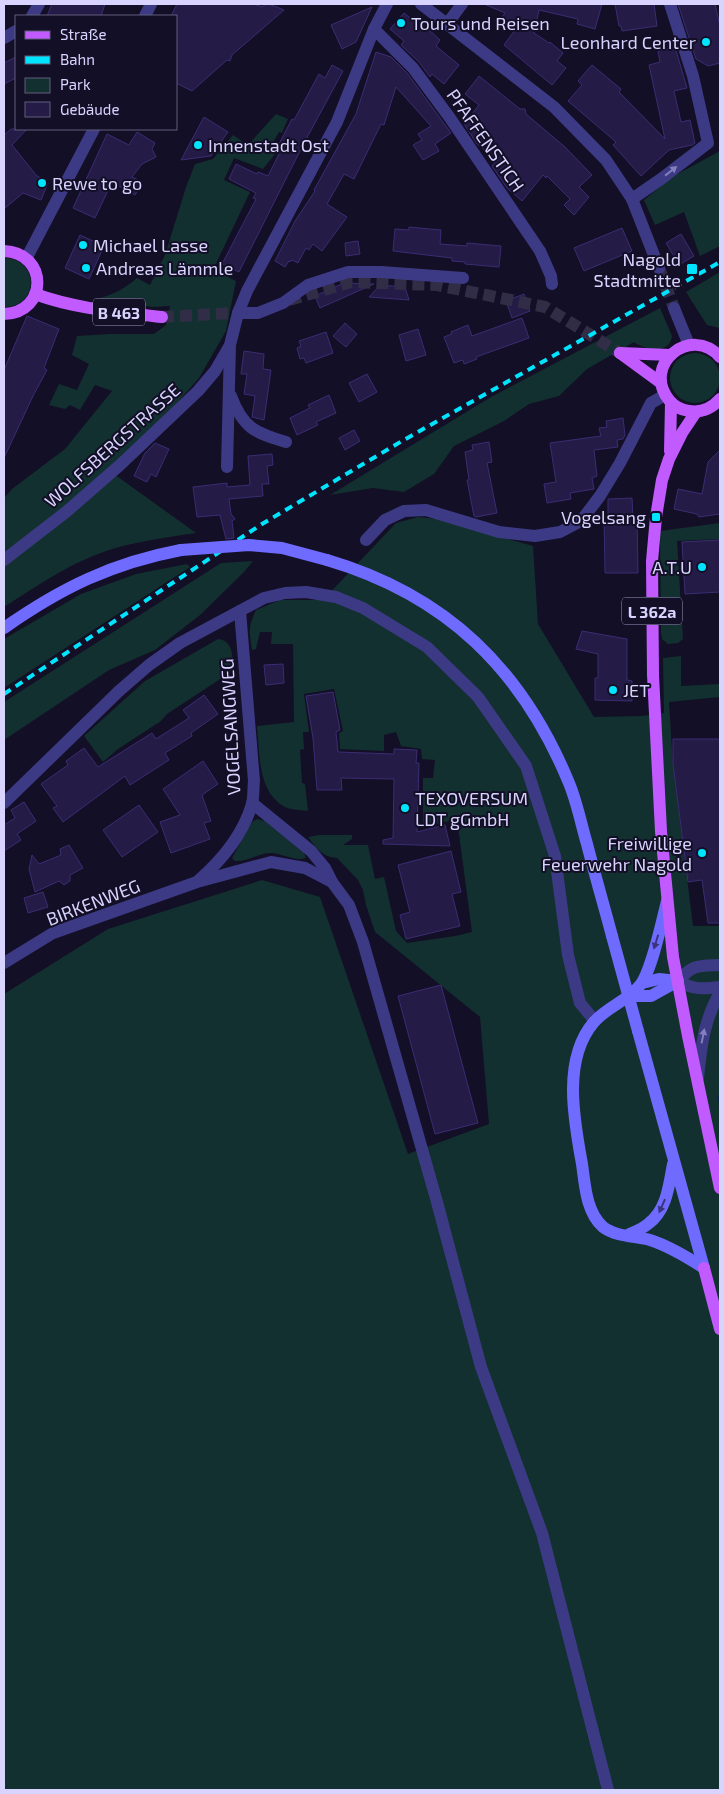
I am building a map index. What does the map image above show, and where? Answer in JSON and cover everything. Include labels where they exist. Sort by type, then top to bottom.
[{"type":"main road","points":[[4,251],[12,251],[26,258],[35,271],[37,286],[29,304],[20,311],[4,314]]},
{"type":"main road","name":"B 463","points":[[35,294],[59,303],[162,317]]},
{"type":"main road","points":[[666,394],[661,373],[664,363],[679,348],[699,345],[719,354]]},
{"type":"main road","points":[[670,355],[620,354],[666,394],[678,408],[696,412],[710,408],[720,399]]},
{"type":"main road","name":"L 362a","points":[[666,394],[669,459]]},
{"type":"main road","name":"L 362a","points":[[696,412],[682,433],[669,459],[662,480],[652,561],[652,659],[656,766],[673,957],[720,1188]]},
{"type":"main road","points":[[4,628],[28,611],[77,583],[148,556],[181,550],[250,545],[282,548],[359,569],[420,599],[476,641],[503,670],[525,699],[548,736],[569,784],[720,1329]]},
{"type":"main road","points":[[667,900],[658,935],[642,982],[630,996],[612,1007],[595,1021],[587,1032],[576,1056],[572,1096],[587,1196],[594,1215],[604,1227],[616,1234],[651,1241],[688,1258],[704,1268]]},
{"type":"main road","points":[[642,982],[659,979],[678,981]]},
{"type":"main road","points":[[630,996],[651,996],[678,981]]},
{"type":"main road","points":[[628,1235],[648,1224],[658,1214],[667,1194],[674,1162]]},
{"type":"street","points":[[33,15],[39,4]]},
{"type":"street","name":"WOLFSBERGSTRASSE","points":[[227,467],[230,345],[238,313],[247,291],[338,122],[374,29],[387,4]]},
{"type":"street","points":[[421,4],[554,107],[606,160],[632,199],[659,268]]},
{"type":"street","points":[[447,24],[462,4]]},
{"type":"street","points":[[632,199],[661,180],[708,143],[692,76],[670,4]]},
{"type":"street","name":"PFAFFENSTICH","points":[[374,29],[413,68],[450,118],[540,250],[551,276],[552,284]]},
{"type":"street","points":[[4,38],[15,32]]},
{"type":"street","points":[[26,258],[93,130]]},
{"type":"street","points":[[238,313],[258,313],[283,303],[308,285],[348,272],[381,272],[463,278]]},
{"type":"street","points":[[674,308],[689,345]]},
{"type":"street","name":"WOLFSBERGSTRASSE","points":[[4,560],[66,512],[120,465],[198,390],[215,371],[230,345]]},
{"type":"street","name":"WOLFSBERGSTRASSE","points":[[230,392],[236,410],[247,425],[264,436],[286,442]]},
{"type":"street","points":[[366,540],[385,520],[404,511],[419,510],[450,516],[499,532],[535,536],[560,532],[581,521],[600,496],[651,403],[666,394]]},
{"type":"street","points":[[4,803],[119,691],[180,643],[264,598],[285,593],[306,592],[336,596],[362,608],[427,648],[478,697],[526,766],[555,856],[568,955],[580,1002],[595,1021]]},
{"type":"street","name":"VOGELSANGWEG","points":[[197,882],[218,864],[237,839],[252,803],[254,781],[240,611]]},
{"type":"street","points":[[252,803],[311,851],[325,868],[332,882],[349,905],[366,950],[482,1367],[542,1533],[608,1790]]},
{"type":"street","name":"BIRKENWEG","points":[[4,963],[54,933],[197,882],[271,862],[305,868],[332,882]]},
{"type":"street","points":[[720,964],[697,966],[687,970],[678,981],[690,988],[720,987]]},
{"type":"street","points":[[698,1083],[704,1032],[712,1006],[720,993]]},
{"type":"green space","points":[[276,114],[288,119],[282,133],[279,132],[272,144],[279,149],[263,169],[234,158],[224,180],[250,192],[213,270],[236,281],[226,331],[199,378],[114,474],[196,533],[134,543],[85,559],[61,571],[4,607],[4,498],[12,489],[65,449],[112,391],[95,385],[80,410],[70,405],[65,409],[49,405],[59,384],[77,390],[89,364],[72,355],[77,336],[154,334],[166,325],[170,306],[153,307],[96,299],[118,291],[137,278],[150,285],[165,255],[195,164],[213,159],[233,135],[248,145]]},
{"type":"green space","points":[[720,151],[720,246],[700,256],[684,212],[655,225],[644,200],[672,177]]},
{"type":"green space","points":[[4,258],[16,260],[24,266],[31,282],[29,291],[24,299],[16,305],[4,307]]},
{"type":"green space","points":[[720,272],[720,328],[707,325],[686,292]]},
{"type":"green space","points":[[660,308],[672,336],[667,346],[650,349],[634,342],[587,369],[559,396],[529,404],[504,421],[454,446],[434,474],[404,492],[373,488],[330,495],[491,397]]},
{"type":"green space","points":[[690,353],[700,353],[713,360],[720,373],[720,383],[713,396],[700,403],[690,403],[681,399],[674,392],[670,383],[670,373],[674,364],[681,357]]},
{"type":"green space","points":[[418,517],[438,519],[533,546],[538,624],[594,717],[642,716],[664,713],[663,658],[681,656],[681,686],[720,684],[720,697],[669,702],[673,766],[693,926],[720,926],[720,1790],[4,1790],[4,994],[108,929],[262,880],[320,897],[408,1154],[489,1124],[480,1017],[375,932],[363,890],[358,880],[337,858],[320,852],[308,837],[352,835],[352,839],[343,845],[368,845],[375,879],[384,877],[396,931],[407,943],[472,932],[457,819],[423,827],[423,778],[433,778],[435,760],[422,759],[421,749],[401,746],[396,732],[384,735],[384,751],[340,749],[339,733],[343,731],[334,689],[304,694],[309,732],[303,732],[304,749],[300,750],[302,783],[305,784],[308,811],[287,808],[276,800],[269,792],[265,782],[260,760],[257,726],[294,722],[293,644],[271,644],[272,632],[260,632],[256,649],[252,650],[250,629],[256,610],[280,600],[323,600],[396,523]]},
{"type":"green space","points":[[720,523],[720,539],[677,541],[683,639],[678,643],[668,644],[662,639],[661,632],[660,531]]},
{"type":"green space","points":[[253,561],[200,615],[155,650],[109,670],[4,740],[4,702],[221,563]]},
{"type":"green space","points":[[187,564],[190,567],[4,688],[4,639],[81,594],[136,574]]},
{"type":"green space","points":[[218,639],[223,640],[230,646],[234,670],[167,714],[161,721],[118,749],[103,762],[84,736],[145,681]]},
{"type":"green space","points":[[257,819],[265,821],[304,853],[306,858],[297,859],[271,853],[235,861],[232,858],[252,822]]},
{"type":"building","points":[[52,4],[105,4],[101,15],[47,15]]},
{"type":"building","points":[[177,4],[254,4],[262,7],[269,4],[284,10],[232,55],[230,61],[227,60],[192,91],[178,84],[178,15],[172,15]]},
{"type":"building","points":[[484,4],[602,4],[595,29],[577,24],[578,19],[539,10],[534,33],[550,42],[563,53],[557,61],[566,68],[552,85],[504,45],[515,30],[501,18],[505,13]]},
{"type":"building","points":[[615,4],[654,4],[657,26],[622,31],[621,26],[619,26]]},
{"type":"building","name":"Leonhard Center","points":[[678,4],[715,4],[720,26],[720,63],[708,66],[696,59]]},
{"type":"building","points":[[372,7],[356,42],[342,49],[331,25]]},
{"type":"building","points":[[404,13],[424,29],[426,27],[440,40],[436,46],[459,65],[444,84],[432,74],[430,77],[419,62],[401,45],[404,41],[390,29]]},
{"type":"building","points":[[675,47],[687,88],[674,91],[681,122],[690,120],[695,143],[669,150],[641,176],[613,145],[616,142],[568,101],[582,85],[578,81],[592,65],[621,89],[619,92],[665,139],[649,65],[660,62],[658,51]]},
{"type":"building","points":[[376,52],[391,57],[407,73],[451,133],[435,144],[439,151],[423,160],[413,145],[422,140],[418,134],[431,126],[396,87],[384,125],[381,124],[354,179],[344,174],[327,204],[347,217],[322,251],[313,244],[309,250],[306,248],[298,263],[292,260],[285,267],[275,261],[295,221],[315,191],[356,114]]},
{"type":"building","points":[[15,58],[15,78],[4,84],[4,63]]},
{"type":"building","points":[[332,65],[343,71],[303,145],[239,272],[222,264],[256,199],[253,198],[256,193],[229,179],[236,164],[257,174],[258,172],[268,176],[283,146],[279,144],[292,119],[294,120],[319,74],[325,78]]},
{"type":"building","points":[[479,76],[520,109],[525,109],[526,114],[565,147],[592,175],[579,187],[589,197],[574,215],[564,205],[570,199],[547,176],[546,178],[543,175],[522,201],[507,188],[492,166],[497,160],[477,144],[464,124],[479,105],[465,94]]},
{"type":"building","points":[[204,117],[228,132],[211,156],[181,160]]},
{"type":"building","points":[[11,129],[26,130],[12,145],[36,175],[48,183],[41,200],[23,193],[4,209],[4,135]]},
{"type":"building","points":[[137,132],[155,143],[152,149],[156,157],[142,164],[132,177],[142,182],[135,195],[112,182],[95,218],[73,208],[107,134],[129,145]]},
{"type":"building","points":[[409,227],[441,230],[440,244],[467,246],[467,243],[501,246],[499,267],[465,264],[465,262],[452,261],[452,258],[393,251],[395,229],[409,230]]},
{"type":"building","points":[[622,228],[632,251],[584,271],[574,248]]},
{"type":"building","points":[[681,234],[694,256],[679,265],[666,243]]},
{"type":"building","points":[[80,235],[104,246],[89,279],[65,268]]},
{"type":"building","points":[[358,241],[360,254],[346,256],[345,243]]},
{"type":"building","points":[[344,283],[374,284],[320,308],[315,296]]},
{"type":"building","points":[[380,285],[405,287],[409,300],[369,297]]},
{"type":"building","points":[[524,294],[530,311],[512,318],[506,301]]},
{"type":"building","points":[[27,316],[59,329],[44,368],[47,370],[4,458],[4,370]]},
{"type":"building","points":[[522,318],[529,338],[476,357],[477,359],[464,364],[463,360],[454,363],[444,337],[452,334],[451,332],[468,325],[472,336]]},
{"type":"building","points":[[345,323],[357,334],[346,347],[333,336]]},
{"type":"building","points":[[418,329],[426,355],[406,361],[399,335]]},
{"type":"building","points":[[326,332],[333,353],[306,363],[304,358],[300,359],[297,348],[301,346],[299,341]]},
{"type":"building","points":[[244,351],[264,354],[263,369],[271,370],[264,420],[252,417],[255,396],[244,394],[247,374],[241,374]]},
{"type":"building","points":[[367,374],[377,392],[359,402],[349,383]]},
{"type":"building","points":[[329,395],[336,413],[316,422],[318,425],[297,435],[290,418],[310,408],[308,405]]},
{"type":"building","points":[[623,418],[625,435],[623,439],[617,440],[618,447],[594,450],[597,476],[592,478],[594,489],[570,493],[571,499],[547,503],[544,484],[556,482],[550,443],[601,436],[599,428],[607,427],[606,421]]},
{"type":"building","points":[[354,430],[360,441],[345,450],[339,438]]},
{"type":"building","points":[[489,442],[492,462],[487,463],[497,513],[476,517],[474,516],[467,480],[469,480],[465,452],[473,450],[472,445]]},
{"type":"building","points":[[155,443],[169,449],[156,477],[151,474],[147,482],[134,476],[145,453]]},
{"type":"building","points":[[720,450],[720,514],[699,517],[697,514],[674,509],[678,489],[702,494],[708,462]]},
{"type":"building","points":[[272,454],[273,465],[267,466],[269,484],[262,484],[263,496],[229,499],[231,514],[235,519],[232,521],[234,538],[226,539],[220,515],[197,517],[193,487],[227,483],[227,487],[250,485],[248,456]]},
{"type":"building","points":[[632,498],[633,517],[637,517],[638,573],[605,573],[604,517],[608,517],[608,499]]},
{"type":"building","name":"A.T.U","points":[[720,540],[720,592],[685,594],[682,542]]},
{"type":"building","points":[[582,631],[627,639],[627,680],[632,681],[632,701],[595,700],[595,678],[598,678],[598,654],[576,649]]},
{"type":"building","points":[[283,664],[284,683],[266,685],[264,665]]},
{"type":"building","points":[[333,692],[340,730],[336,732],[338,752],[394,754],[394,749],[417,750],[416,763],[419,763],[417,832],[445,825],[450,846],[383,844],[383,840],[393,838],[394,779],[341,778],[342,790],[317,790],[313,738],[306,696]]},
{"type":"building","points":[[204,695],[218,714],[191,733],[192,736],[165,753],[169,760],[130,785],[125,776],[63,822],[53,808],[57,806],[41,784],[68,765],[66,761],[84,748],[98,767],[152,733],[156,739],[189,718],[183,710]]},
{"type":"building","name":"Freiwillige Feuerwehr Nagold","points":[[673,739],[720,739],[720,923],[708,923],[702,880],[688,882],[673,764]]},
{"type":"building","points":[[203,761],[218,784],[202,795],[211,821],[204,823],[210,839],[171,853],[160,822],[180,815],[163,789]]},
{"type":"building","points":[[24,802],[36,821],[17,834],[21,840],[4,851],[4,825],[15,818],[11,810]]},
{"type":"building","points":[[139,805],[158,832],[122,857],[103,830]]},
{"type":"building","points":[[69,845],[83,868],[70,875],[70,881],[64,885],[59,881],[35,892],[29,869],[32,855],[39,864],[61,855],[60,849]]},
{"type":"building","points":[[451,851],[461,892],[452,894],[460,926],[406,939],[400,915],[410,912],[398,865]]},
{"type":"building","points":[[43,892],[48,907],[28,913],[24,898]]},
{"type":"building","points":[[441,985],[478,1123],[435,1134],[398,996]]},
{"type":"tunnel","points":[[659,268],[674,308]]},
{"type":"tunnel","points":[[289,300],[351,282],[437,285],[545,307],[620,353]]},
{"type":"tunnel","points":[[162,317],[248,312]]},
{"type":"railway","points":[[4,694],[262,524],[402,441],[720,262]]},
{"type":"place","name":"Tours und Reisen","points":[[401,23]]},
{"type":"place","name":"Leonhard Center","points":[[706,42]]},
{"type":"place","name":"Innenstadt Ost","points":[[198,145]]},
{"type":"place","name":"Rewe to go","points":[[42,183]]},
{"type":"place","name":"Michael Lasse","points":[[83,245]]},
{"type":"place","name":"Andreas Lämmle","points":[[86,268]]},
{"type":"place","name":"Nagold Stadtmitte","points":[[692,269]]},
{"type":"place","name":"Vogelsang","points":[[656,517]]},
{"type":"place","name":"A.T.U","points":[[702,567]]},
{"type":"place","name":"JET","points":[[613,690]]},
{"type":"place","name":"TEXOVERSUM LDT gGmbH","points":[[405,808]]},
{"type":"place","name":"Freiwillige Feuerwehr Nagold","points":[[702,853]]}]
